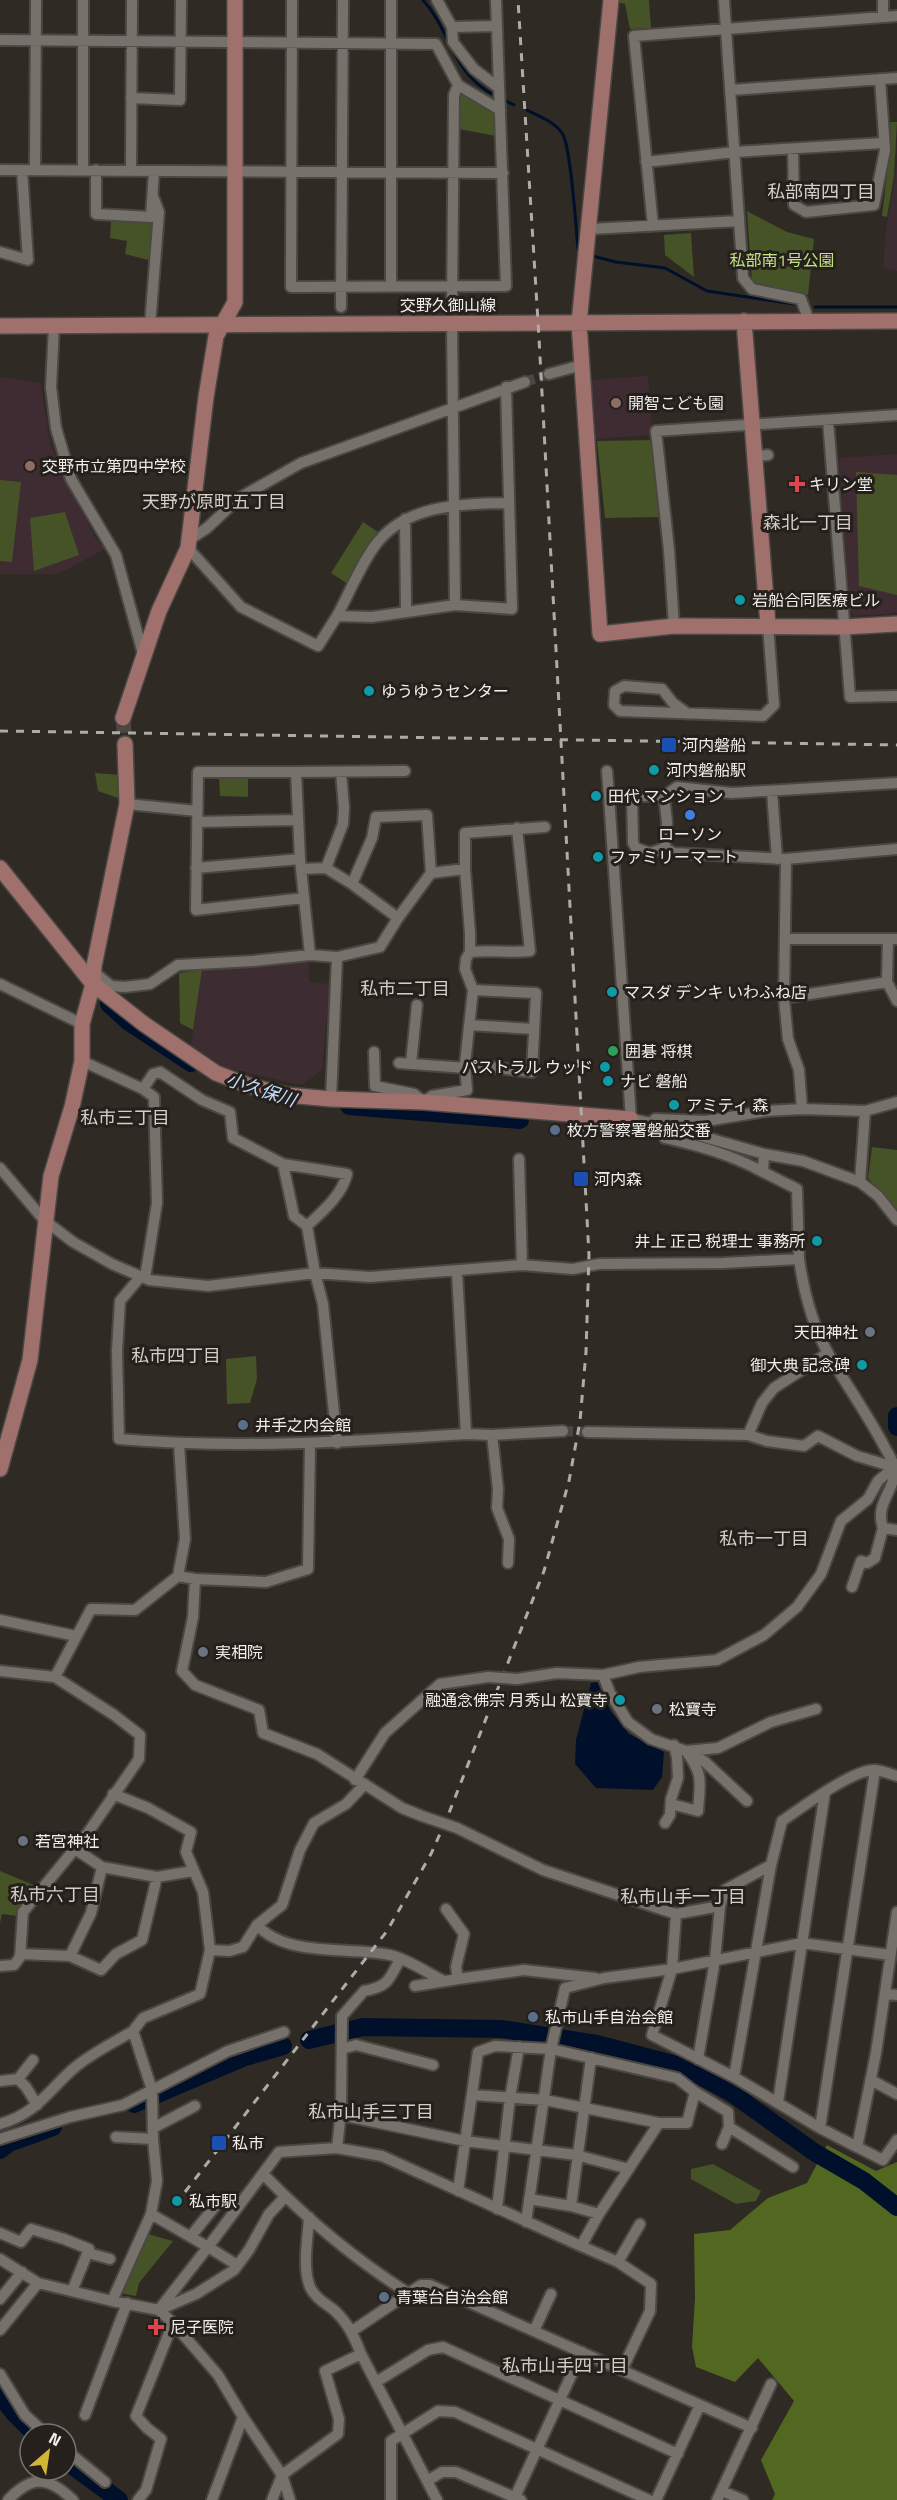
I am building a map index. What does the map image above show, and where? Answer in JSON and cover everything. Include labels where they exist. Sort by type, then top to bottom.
[{"type":"street","points":[[34,170],[36,0]]},
{"type":"street","points":[[83,0],[83,170]]},
{"type":"street","points":[[131,171],[132,0]]},
{"type":"street","points":[[131,98],[180,100],[181,0]]},
{"type":"street","points":[[123,718],[159,611],[188,544],[216,336],[235,302],[235,0]]},
{"type":"street","points":[[292,0],[291,287],[507,286],[496,0]]},
{"type":"street","points":[[341,307],[343,0]]},
{"type":"street","points":[[391,0],[391,286]]},
{"type":"street","points":[[437,0],[452,27],[453,42],[474,69],[500,88]]},
{"type":"street","points":[[611,0],[579,323],[600,634],[702,621],[844,627],[897,624]]},
{"type":"street","points":[[724,0],[743,278],[752,289],[801,299],[809,321]]},
{"type":"street","points":[[882,0],[883,17]]},
{"type":"street","points":[[653,226],[634,36],[897,16]]},
{"type":"street","points":[[452,27],[497,26]]},
{"type":"street","points":[[0,40],[436,44],[458,85],[500,110]]},
{"type":"street","points":[[731,90],[897,78]]},
{"type":"street","points":[[793,148],[794,205],[806,212],[874,205],[885,150],[880,79]]},
{"type":"street","points":[[452,304],[454,95],[458,85]]},
{"type":"street","points":[[646,162],[735,152],[883,143]]},
{"type":"street","points":[[0,170],[503,172]]},
{"type":"street","points":[[0,252],[28,260],[22,170]]},
{"type":"street","points":[[96,170],[96,214],[151,217],[154,171]]},
{"type":"street","points":[[150,325],[159,212],[152,196]]},
{"type":"street","points":[[590,229],[739,221]]},
{"type":"street","points":[[688,714],[673,703],[662,689],[624,687],[615,691],[614,705],[620,711],[688,714],[763,716],[774,705],[768,625],[761,456],[752,424],[744,321]]},
{"type":"street","name":"交野久御山線","points":[[0,326],[897,321]]},
{"type":"street","points":[[452,323],[455,605]]},
{"type":"street","points":[[54,326],[51,387],[56,428],[70,479],[116,555],[143,654]]},
{"type":"street","points":[[549,374],[582,365]]},
{"type":"street","points":[[188,544],[239,498],[302,463],[525,382]]},
{"type":"street","points":[[337,616],[372,617],[406,610],[455,605],[512,609],[506,387]]},
{"type":"street","points":[[674,626],[656,431],[897,415]]},
{"type":"street","points":[[828,420],[850,697],[897,696]]},
{"type":"street","points":[[188,544],[241,606],[318,646],[326,637],[374,547],[389,530],[405,519],[454,504],[508,503]]},
{"type":"street","points":[[405,519],[406,610]]},
{"type":"street","points":[[0,1469],[30,1360],[44,1220],[51,1176],[72,1107],[82,1061],[82,1024],[94,978],[127,804],[125,744]]},
{"type":"street","points":[[304,898],[196,910],[198,772],[405,771]]},
{"type":"street","points":[[607,771],[631,1119]]},
{"type":"street","points":[[296,772],[300,865],[310,955]]},
{"type":"street","points":[[326,868],[343,824],[341,772]]},
{"type":"street","points":[[609,797],[664,796],[677,787],[732,793],[897,783]]},
{"type":"street","points":[[772,791],[781,859],[786,939],[784,998],[788,1039],[800,1070],[802,1108]]},
{"type":"street","points":[[632,796],[633,843],[636,848],[650,853],[664,848],[674,853],[781,859],[897,849]]},
{"type":"street","points":[[664,796],[667,807],[664,848]]},
{"type":"street","points":[[127,804],[198,816],[298,820]]},
{"type":"street","points":[[94,978],[111,986],[125,987],[150,984],[178,965],[310,955],[337,957],[380,946],[431,873],[426,815],[376,817],[372,838],[352,885]]},
{"type":"street","points":[[424,1102],[432,1096],[467,1089],[465,1066],[473,990],[465,969],[466,959],[470,952],[465,833],[545,826]]},
{"type":"street","points":[[470,952],[530,951],[517,828]]},
{"type":"street","points":[[196,868],[300,865],[326,868],[398,918]]},
{"type":"street","points":[[0,868],[94,978],[144,1024],[216,1072],[250,1086],[287,1095],[331,1099],[424,1102],[647,1122],[764,1154],[803,1161],[860,1182],[878,1196],[897,1220]]},
{"type":"street","points":[[431,873],[465,869]]},
{"type":"street","points":[[786,939],[892,939],[886,982],[897,1001]]},
{"type":"street","points":[[331,1099],[337,957]]},
{"type":"street","points":[[784,998],[886,982]]},
{"type":"street","points":[[0,984],[82,1024]]},
{"type":"street","points":[[399,1063],[532,1072],[536,993],[473,990]]},
{"type":"street","points":[[411,1064],[417,1005]]},
{"type":"street","points":[[469,1025],[534,1029]]},
{"type":"street","points":[[378,1058],[375,1086],[414,1094],[424,1102]]},
{"type":"street","points":[[82,1061],[143,1089],[154,1097],[157,1203],[143,1277],[120,1301],[117,1351],[119,1439],[179,1444],[310,1444],[466,1434],[492,1435],[563,1431]]},
{"type":"street","points":[[143,1089],[153,1074],[160,1072],[202,1100],[230,1112],[233,1138],[283,1164],[347,1174],[345,1183],[330,1204],[307,1226]]},
{"type":"street","points":[[647,1122],[655,1119],[706,1121],[766,1111],[802,1108],[865,1111],[897,1102]]},
{"type":"street","points":[[860,1182],[865,1111]]},
{"type":"street","points":[[666,1126],[665,1138],[707,1148],[743,1161],[797,1189],[799,1259],[806,1303],[828,1353],[877,1432],[894,1467],[893,1483],[882,1503],[880,1519],[883,1528],[875,1558],[867,1563],[861,1561],[852,1587]]},
{"type":"street","points":[[763,1172],[764,1154]]},
{"type":"street","points":[[519,1159],[522,1265]]},
{"type":"street","points":[[283,1164],[294,1216],[307,1226],[315,1273],[324,1304],[337,1443]]},
{"type":"street","points":[[0,1168],[44,1220],[73,1242],[112,1264],[143,1277],[208,1286],[315,1273],[370,1277],[457,1272],[522,1265],[573,1269],[599,1264],[723,1263],[799,1259]]},
{"type":"street","points":[[457,1272],[466,1434]]},
{"type":"street","points":[[748,1435],[762,1403],[774,1388],[828,1353]]},
{"type":"street","points":[[587,1432],[748,1435],[767,1441],[804,1446],[818,1436],[857,1456],[894,1467]]},
{"type":"street","points":[[492,1435],[498,1488],[497,1508],[509,1539],[508,1563]]},
{"type":"street","points":[[55,1677],[91,1609],[135,1610],[178,1576],[185,1539],[179,1444]]},
{"type":"street","points":[[178,1576],[195,1579],[266,1582],[308,1569],[310,1444]]},
{"type":"street","points":[[210,1950],[229,1951],[243,1947],[257,1925],[282,1905],[300,1850],[314,1823],[346,1804],[385,1733],[440,1684],[488,1677],[518,1679],[557,1673],[603,1674],[639,1666],[717,1660],[764,1635],[797,1607],[821,1574],[841,1521],[868,1499],[878,1481],[894,1467]]},
{"type":"street","points":[[883,1528],[897,1530]]},
{"type":"street","points":[[195,1579],[194,1617],[182,1671],[195,1685],[259,1710],[263,1733],[317,1754],[402,1808],[457,1828],[543,1870],[676,1914],[720,1906]]},
{"type":"street","points":[[0,1620],[76,1636]]},
{"type":"street","points":[[0,1671],[55,1677],[114,1715],[140,1735],[139,1759],[75,1849],[24,1912],[20,1954],[14,1965],[0,1966]]},
{"type":"street","points":[[603,1674],[610,1694],[628,1722],[651,1739],[674,1745],[705,1762],[747,1801]]},
{"type":"street","points":[[687,1751],[718,1748],[771,1722],[816,1709]]},
{"type":"street","points":[[665,1823],[670,1815],[678,1778],[674,1745]]},
{"type":"street","points":[[671,1804],[698,1811],[701,1778],[697,1766],[687,1751]]},
{"type":"street","points":[[820,2128],[875,1770]]},
{"type":"street","points":[[734,2077],[771,1865],[782,1821],[825,1792],[864,1772],[875,1770],[897,1776]]},
{"type":"street","points":[[778,2102],[825,1792]]},
{"type":"street","points":[[0,2124],[14,2120],[37,2105],[74,2068],[133,2031],[143,2018],[200,1994],[210,1950],[202,1892],[186,1852],[191,1832],[148,1808],[113,1794]]},
{"type":"street","points":[[75,1849],[102,1867],[157,1877],[193,1871]]},
{"type":"street","points":[[698,2059],[715,1960],[720,1906],[725,1890],[771,1865]]},
{"type":"street","points":[[70,1956],[91,1913],[102,1867]]},
{"type":"street","points":[[20,1954],[70,1956],[100,1970],[116,1954],[142,1940],[157,1877]]},
{"type":"street","points":[[446,1909],[464,1934],[456,1967],[458,1979]]},
{"type":"street","points":[[857,2147],[871,2080],[897,1912]]},
{"type":"street","points":[[676,1914],[672,1969],[652,2035],[734,2077],[820,2128],[883,2160],[897,2140]]},
{"type":"street","points":[[257,1925],[266,1934],[286,1942],[318,1949],[378,1953],[400,1959],[444,1981]]},
{"type":"street","points":[[526,2222],[551,2049],[565,1988],[604,1978],[672,1969],[802,1943],[890,1955]]},
{"type":"street","points":[[337,2148],[341,2115],[342,2016],[364,1991],[379,1989],[386,1984],[400,1959]]},
{"type":"street","points":[[415,1986],[524,1970],[604,1978]]},
{"type":"street","points":[[885,1994],[897,1995]]},
{"type":"street","points":[[112,2301],[151,2214],[157,2181],[152,2094],[133,2031]]},
{"type":"street","points":[[0,2139],[70,2117],[123,2105],[152,2094],[228,2051],[284,2031]]},
{"type":"street","points":[[342,2048],[356,2045],[433,2065]]},
{"type":"street","points":[[458,2191],[478,2052],[495,2046],[551,2049],[677,2078],[694,2092],[728,2112],[729,2127],[722,2144]]},
{"type":"street","points":[[497,2209],[510,2098],[519,2047]]},
{"type":"street","points":[[571,2206],[576,2155],[591,2058]]},
{"type":"street","points":[[0,2081],[18,2079],[33,2060]]},
{"type":"street","points":[[18,2079],[37,2105]]},
{"type":"street","points":[[871,2080],[897,2094]]},
{"type":"street","points":[[472,2095],[545,2100],[659,2123],[687,2123],[694,2092]]},
{"type":"street","points":[[116,2137],[153,2133],[195,2106]]},
{"type":"street","points":[[341,2115],[465,2141],[576,2155],[629,2169]]},
{"type":"street","points":[[581,2246],[599,2214],[659,2123]]},
{"type":"street","points":[[729,2127],[793,2167]]},
{"type":"street","points":[[159,2310],[279,2152],[337,2148],[382,2156],[618,2262],[651,2284],[651,2311],[622,2370]]},
{"type":"street","points":[[263,2174],[309,2217],[387,2280],[408,2293]]},
{"type":"street","points":[[159,2310],[196,2294],[237,2265],[270,2214],[285,2197]]},
{"type":"street","points":[[529,2199],[571,2206],[599,2214]]},
{"type":"street","points":[[191,2236],[216,2205]]},
{"type":"street","points":[[151,2214],[237,2265]]},
{"type":"street","points":[[309,2217],[307,2275],[310,2288],[352,2331],[361,2354],[437,2500]]},
{"type":"street","points":[[618,2262],[640,2224]]},
{"type":"street","points":[[0,2233],[21,2242],[31,2229],[89,2249],[72,2291]]},
{"type":"street","points":[[88,2253],[110,2259]]},
{"type":"street","points":[[0,2259],[38,2283],[159,2310],[218,2374],[243,2417],[282,2475],[290,2500]]},
{"type":"street","points":[[0,2299],[22,2272]]},
{"type":"street","points":[[0,2330],[38,2283]]},
{"type":"street","points":[[352,2331],[421,2285],[430,2285],[752,2428]]},
{"type":"street","points":[[534,2331],[551,2294]]},
{"type":"street","points":[[85,2415],[128,2303]]},
{"type":"street","points":[[138,2500],[146,2490],[161,2439],[136,2416],[173,2323]]},
{"type":"street","points":[[376,2382],[428,2350],[443,2347],[678,2454]]},
{"type":"street","points":[[427,2481],[442,2472],[456,2472],[518,2499],[537,2449],[582,2352]]},
{"type":"street","points":[[272,2500],[282,2475],[338,2434],[339,2419],[325,2371],[361,2354]]},
{"type":"street","points":[[0,2374],[25,2415],[33,2422]]},
{"type":"street","points":[[743,2500],[720,2496],[771,2384]]},
{"type":"street","points":[[656,2500],[700,2405]]},
{"type":"street","points":[[391,2500],[391,2441],[438,2411],[455,2412],[649,2500]]},
{"type":"street","points":[[212,2500],[243,2417]]},
{"type":"street","points":[[78,2460],[105,2482]]},
{"type":"street","points":[[8,2500],[29,2483],[42,2481],[52,2482],[73,2500]]},
{"type":"shaded area","points":[[897,164],[897,271],[883,268],[886,231]]},
{"type":"shaded area","points":[[648,376],[652,435],[594,439],[590,380]]},
{"type":"shaded area","name":"交野市立第四中学校","points":[[0,377],[41,383],[50,444],[94,536],[105,549],[58,574],[0,574]]},
{"type":"shaded area","points":[[897,454],[897,613],[854,616],[850,610],[839,458]]},
{"type":"shaded area","points":[[309,962],[309,982],[330,984],[322,1070],[302,1085],[226,1068],[191,1045],[202,970]]},
{"type":"green space","points":[[617,0],[649,0],[651,28],[630,29],[625,4]]},
{"type":"green space","points":[[459,90],[496,113],[496,136],[459,129]]},
{"type":"green space","points":[[890,122],[897,122],[894,176],[887,217],[882,216],[891,139]]},
{"type":"green space","name":"私部南1号公園","points":[[747,211],[787,232],[814,239],[808,295],[752,282]]},
{"type":"green space","points":[[111,221],[154,223],[152,261],[125,254],[127,241],[110,238]]},
{"type":"green space","points":[[691,233],[694,277],[665,255],[664,235]]},
{"type":"green space","points":[[653,440],[660,517],[605,518],[597,441]]},
{"type":"green space","points":[[856,472],[897,475],[897,595],[859,586]]},
{"type":"green space","points":[[0,480],[21,482],[12,562],[0,561]]},
{"type":"green space","points":[[65,512],[79,555],[34,571],[30,518]]},
{"type":"green space","points":[[363,522],[378,532],[348,584],[331,573]]},
{"type":"green space","points":[[95,773],[120,775],[121,799],[98,791]]},
{"type":"green space","points":[[219,778],[248,778],[248,797],[220,796]]},
{"type":"green space","points":[[202,970],[193,1030],[180,1023],[179,973]]},
{"type":"green space","points":[[872,1147],[897,1150],[897,1209],[868,1178]]},
{"type":"green space","points":[[256,1356],[257,1379],[250,1403],[227,1404],[226,1359]]},
{"type":"green space","points":[[0,1871],[36,1886],[17,1916],[2,1914],[0,1923]]},
{"type":"green space","points":[[827,2145],[876,2171],[897,2162],[897,2500],[772,2500],[775,2494],[761,2460],[794,2401],[758,2358],[735,2382],[696,2367],[692,2347],[695,2298],[694,2234],[730,2230],[768,2198],[807,2183]]},
{"type":"green space","points":[[713,2164],[761,2191],[756,2201],[736,2204],[691,2179],[691,2169]]},
{"type":"green space","points":[[148,2234],[173,2241],[139,2283],[136,2296],[120,2293]]},
{"type":"water","points":[[597,1682],[610,1710],[629,1734],[664,1752],[662,1777],[653,1790],[596,1788],[575,1764],[576,1740],[591,1683]]},
{"type":"waterway","points":[[423,0],[433,12],[454,52],[470,76],[481,87],[496,96]]},
{"type":"waterway","points":[[502,99],[514,105]]},
{"type":"waterway","points":[[527,110],[546,120],[562,133],[568,154],[578,249],[581,251]]},
{"type":"waterway","points":[[589,255],[616,262],[665,268],[707,291],[795,304]]},
{"type":"waterway","points":[[815,307],[897,307]]},
{"type":"waterway","name":"小久保川","points":[[109,1004],[129,1022],[191,1063]]},
{"type":"waterway","name":"小久保川","points":[[349,1106],[520,1120]]},
{"type":"waterway","name":"小久保川","points":[[897,1416],[897,1427]]},
{"type":"waterway","points":[[309,2040],[363,2027],[502,2029],[597,2044],[684,2067],[730,2092],[814,2152],[864,2181],[897,2207]]},
{"type":"waterway","points":[[134,2104],[245,2057],[283,2046]]},
{"type":"waterway","points":[[0,2150],[9,2143],[53,2127]]},
{"type":"waterway","points":[[0,2395],[23,2422]]},
{"type":"waterway","points":[[78,2470],[119,2500]]},
{"type":"tunnel","points":[[525,382],[549,374]]},
{"type":"tunnel","points":[[123,718],[125,744]]},
{"type":"tunnel","points":[[563,1431],[587,1432]]},
{"type":"railway","points":[[185,2192],[387,1931],[431,1854],[544,1571],[569,1481],[580,1421],[586,1352],[589,1255],[539,338],[518,0]]},
{"type":"railway","points":[[0,731],[897,745]]},
{"type":"place","name":"開智こども園","points":[[616,403]]},
{"type":"place","name":"交野市立第四中学校","points":[[30,466]]},
{"type":"place","name":"キリン堂","points":[[797,484]]},
{"type":"place","name":"岩船合同医療ビル","points":[[740,600]]},
{"type":"place","name":"ゆうゆうセンター","points":[[369,691]]},
{"type":"place","name":"河内磐船","points":[[669,745]]},
{"type":"place","name":"河内磐船駅","points":[[654,770]]},
{"type":"place","name":"田代 マンション","points":[[596,796]]},
{"type":"place","name":"ローソン","points":[[690,815]]},
{"type":"place","name":"ファミリーマート","points":[[598,857]]},
{"type":"place","name":"マスダ デンキ いわふね店","points":[[612,992]]},
{"type":"place","name":"囲碁 将棋","points":[[613,1051]]},
{"type":"place","name":"パストラル ウッド","points":[[605,1067]]},
{"type":"place","name":"ナビ 磐船","points":[[608,1081]]},
{"type":"place","name":"アミティ 森","points":[[674,1105]]},
{"type":"place","name":"枚方警察署磐船交番","points":[[555,1130]]},
{"type":"place","name":"河内森","points":[[581,1179]]},
{"type":"place","name":"井上 正己 税理士 事務所","points":[[817,1241]]},
{"type":"place","name":"天田神社","points":[[870,1332]]},
{"type":"place","name":"御大典 記念碑","points":[[862,1365]]},
{"type":"place","name":"井手之内会館","points":[[243,1425]]},
{"type":"place","name":"実相院","points":[[203,1652]]},
{"type":"place","name":"融通念佛宗 月秀山 松寶寺","points":[[620,1700]]},
{"type":"place","name":"松寶寺","points":[[657,1709]]},
{"type":"place","name":"若宮神社","points":[[23,1841]]},
{"type":"place","name":"私市山手自治会館","points":[[533,2017]]},
{"type":"place","name":"私市","points":[[219,2143]]},
{"type":"place","name":"私市駅","points":[[177,2201]]},
{"type":"place","name":"青葉台自治会館","points":[[384,2297]]},
{"type":"place","name":"尼子医院","points":[[156,2327]]},
{"type":"district","name":"私部南四丁目","points":[[821,192]]},
{"type":"district","name":"天野が原町五丁目","points":[[214,502]]},
{"type":"district","name":"森北一丁目","points":[[808,523]]},
{"type":"district","name":"私市二丁目","points":[[405,989]]},
{"type":"district","name":"私市三丁目","points":[[125,1118]]},
{"type":"district","name":"私市四丁目","points":[[176,1356]]},
{"type":"district","name":"私市一丁目","points":[[764,1539]]},
{"type":"district","name":"私市六丁目","points":[[55,1895]]},
{"type":"district","name":"私市山手一丁目","points":[[683,1897]]},
{"type":"district","name":"私市山手三丁目","points":[[371,2112]]},
{"type":"district","name":"私市山手四丁目","points":[[565,2366]]}]
